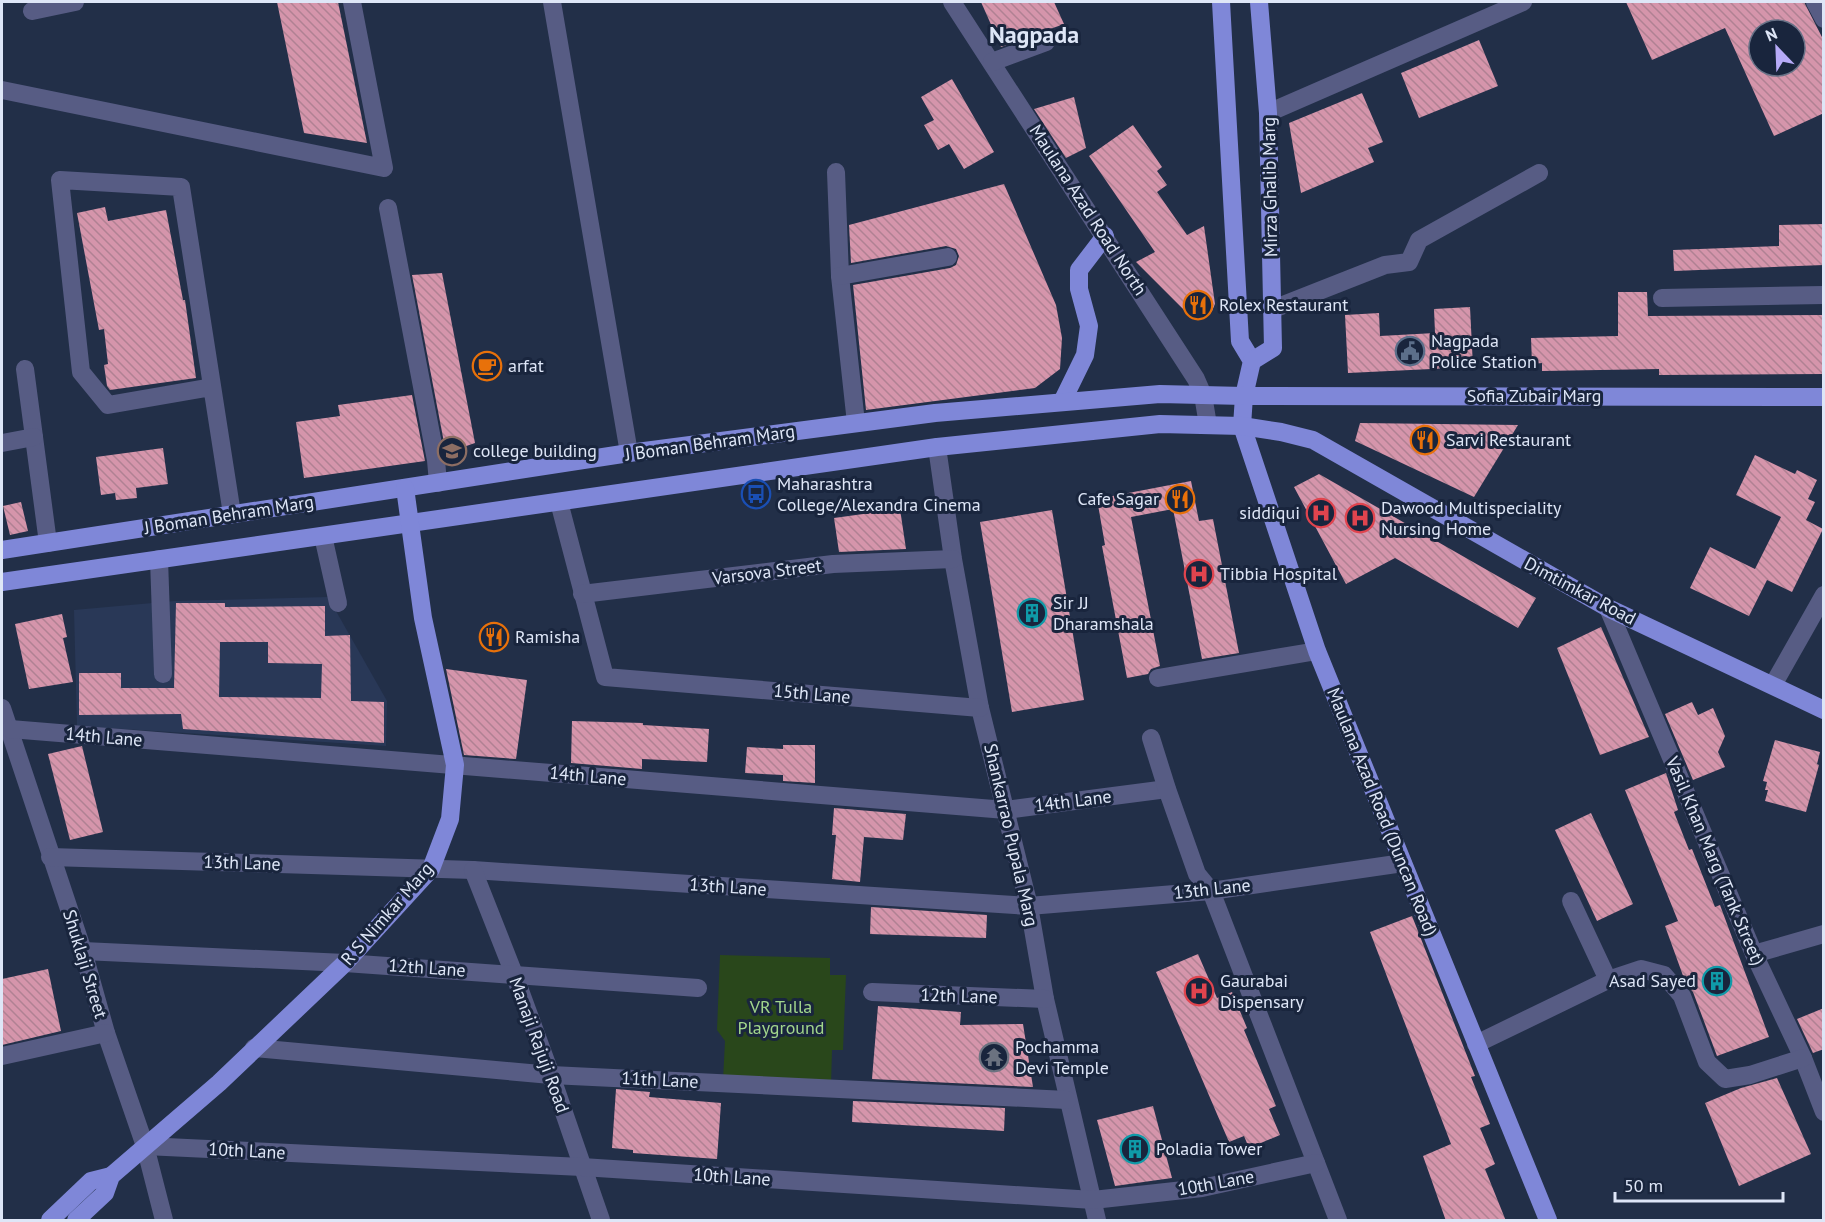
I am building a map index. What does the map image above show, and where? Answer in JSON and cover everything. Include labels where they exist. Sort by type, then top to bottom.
[{"type":"main road","name":"Mirza Ghalib Marg","points":[[1221,2],[1240,341],[1252,361],[1274,348],[1268,113],[1259,2]]},
{"type":"main road","points":[[1062,402],[1085,356],[1089,326],[1079,289],[1079,270],[1105,236]]},
{"type":"main road","points":[[1244,396],[1252,361]]},
{"type":"main road","name":"J Boman Behram Marg","points":[[2,550],[629,453],[935,412],[1160,394],[1244,396]]},
{"type":"main road","name":"Sofia Zubair Marg","points":[[1244,396],[1824,397]]},
{"type":"main road","name":"Maulana Azad Road (Duncan Road)","points":[[1244,396],[1242,426],[1317,651],[1548,1221]]},
{"type":"main road","name":"J Boman Behram Marg","points":[[2,582],[938,447],[1160,424],[1242,426]]},
{"type":"main road","name":"Dimtimkar Road","points":[[1242,426],[1313,440],[1608,608],[1824,710]]},
{"type":"main road","name":"R S Nimkar Marg","points":[[50,1221],[92,1181],[111,1176],[219,1083],[345,963],[431,869],[450,819],[455,765],[423,618],[408,524],[405,488]]},
{"type":"main road","name":"R S Nimkar Marg","points":[[76,1221],[105,1193],[111,1176]]},
{"type":"street","points":[[32,11],[75,2]]},
{"type":"street","points":[[2,90],[384,168],[352,2]]},
{"type":"street","points":[[552,2],[629,453]]},
{"type":"street","name":"Maulana Azad Road North","points":[[952,2],[1196,379],[1203,395],[1208,425]]},
{"type":"street","points":[[1268,113],[1523,2]]},
{"type":"street","points":[[1815,2],[1824,19]]},
{"type":"street","points":[[992,62],[1047,42]]},
{"type":"street","points":[[836,172],[840,276],[856,423]]},
{"type":"street","points":[[1273,309],[1385,265],[1409,262],[1419,240],[1539,173]]},
{"type":"street","points":[[212,387],[108,405],[81,372],[60,180],[181,187],[232,514]]},
{"type":"street","points":[[388,208],[436,460],[438,483]]},
{"type":"street","points":[[840,276],[948,258]]},
{"type":"street","points":[[1662,298],[1824,295]]},
{"type":"street","points":[[25,369],[48,543]]},
{"type":"street","points":[[2,443],[34,438]]},
{"type":"street","name":"Shankarrao Pupala Marg","points":[[938,447],[953,559],[980,708],[1029,906],[1045,999],[1097,1221]]},
{"type":"street","points":[[559,502],[582,594]]},
{"type":"street","points":[[322,536],[338,603]]},
{"type":"street","points":[[159,559],[163,674]]},
{"type":"street","name":"Varsova Street","points":[[582,594],[833,564],[953,559]]},
{"type":"street","name":"15th Lane","points":[[582,594],[605,677],[980,708]]},
{"type":"street","points":[[1773,685],[1824,595]]},
{"type":"street","name":"Vasil Khan Marg (Tank Street)","points":[[1608,608],[1754,954],[1803,1058],[1824,1112]]},
{"type":"street","points":[[1158,678],[1317,651]]},
{"type":"street","name":"Shuklaji Street","points":[[2,708],[83,951],[106,1033],[145,1146],[164,1221]]},
{"type":"street","name":"14th Lane","points":[[10,729],[1006,810],[1167,789]]},
{"type":"street","points":[[1151,738],[1197,874],[1211,891],[1338,1221]]},
{"type":"street","name":"13th Lane","points":[[50,857],[473,870],[1029,906],[1211,891],[1403,863]]},
{"type":"street","name":"Manaji Rajuji Road","points":[[473,870],[551,1075],[601,1221]]},
{"type":"street","points":[[1571,901],[1608,980]]},
{"type":"street","points":[[1754,954],[1824,934]]},
{"type":"street","name":"12th Lane","points":[[83,951],[345,963],[698,988]]},
{"type":"street","points":[[1476,1044],[1608,980],[1641,969],[1664,975],[1682,996],[1707,1062],[1725,1079],[1750,1075],[1803,1058]]},
{"type":"street","name":"12th Lane","points":[[872,992],[1045,999]]},
{"type":"street","points":[[2,1056],[106,1033]]},
{"type":"street","name":"11th Lane","points":[[254,1048],[551,1075],[1067,1100]]},
{"type":"street","name":"10th Lane","points":[[145,1146],[582,1167],[1093,1200],[1202,1188],[1316,1163]]},
{"type":"shaded area","points":[[328,597],[387,701],[386,746],[77,726],[74,610],[175,601]]},
{"type":"green space","name":"VR Tulla Playground","points":[[720,955],[830,958],[830,975],[846,975],[843,1050],[832,1050],[831,1085],[723,1080],[725,1041],[717,1030]]},
{"type":"building","points":[[277,2],[338,2],[367,143],[304,133]]},
{"type":"building","points":[[981,2],[1054,2],[1064,24],[1001,47]]},
{"type":"building","points":[[1626,2],[1804,2],[1824,41],[1824,113],[1774,136],[1748,78],[1807,78],[1807,18],[1747,18],[1747,76],[1725,28],[1652,60]]},
{"type":"building","points":[[1479,40],[1498,86],[1419,118],[1401,73]]},
{"type":"building","points":[[952,79],[994,152],[964,169],[949,144],[938,150],[924,125],[934,120],[921,97]]},
{"type":"building","points":[[1362,93],[1383,142],[1368,148],[1374,162],[1301,193],[1289,123]]},
{"type":"building","points":[[1074,97],[1086,148],[1066,158],[1034,109]]},
{"type":"building","points":[[1133,125],[1162,167],[1157,171],[1167,185],[1157,192],[1187,235],[1204,226],[1215,304],[1207,316],[1200,319],[1192,318],[1136,262],[1155,252],[1089,156]]},
{"type":"building","points":[[1004,184],[1056,305],[1062,338],[1060,369],[1035,388],[866,410],[853,285],[950,268],[956,265],[959,256],[956,249],[946,246],[851,263],[849,225]]},
{"type":"building","points":[[105,207],[108,221],[166,210],[183,300],[185,300],[196,378],[110,390],[107,386],[104,365],[108,364],[104,329],[99,330],[77,213]]},
{"type":"building","points":[[1824,224],[1824,265],[1674,271],[1673,250],[1779,246],[1779,225]]},
{"type":"building","points":[[442,273],[475,443],[446,453],[412,275]]},
{"type":"building","points":[[1618,292],[1647,292],[1648,316],[1824,315],[1824,374],[1659,375],[1659,369],[1542,371],[1542,363],[1532,364],[1531,338],[1618,336]]},
{"type":"building","name":"Nagpada Police Station","points":[[1470,307],[1473,367],[1348,373],[1345,315],[1379,313],[1380,336],[1435,333],[1434,309]]},
{"type":"building","points":[[412,395],[425,461],[304,478],[296,422],[340,416],[338,405]]},
{"type":"building","points":[[1360,423],[1518,425],[1474,497],[1355,441]]},
{"type":"building","points":[[163,448],[168,484],[136,488],[137,498],[116,500],[115,493],[101,495],[96,457]]},
{"type":"building","points":[[1755,455],[1795,474],[1797,470],[1817,480],[1808,499],[1815,502],[1806,520],[1823,529],[1792,592],[1767,580],[1749,616],[1690,588],[1710,547],[1755,569],[1781,517],[1736,495]]},
{"type":"building","name":"Dawood Multispeciality Nursing Home","points":[[1319,474],[1536,598],[1518,628],[1395,558],[1346,584],[1294,487]]},
{"type":"building","points":[[1191,481],[1199,521],[1213,519],[1239,653],[1202,659],[1173,509],[1131,517],[1160,666],[1151,669],[1148,674],[1127,678],[1102,546],[1105,545],[1097,499]]},
{"type":"building","points":[[21,502],[28,531],[10,535],[3,506]]},
{"type":"building","points":[[900,509],[906,549],[839,552],[834,518]]},
{"type":"building","name":"Sir JJ Dharamshala","points":[[1052,510],[1084,700],[1012,712],[980,522]]},
{"type":"building","points":[[176,603],[225,603],[225,607],[325,606],[325,636],[350,635],[351,701],[384,702],[384,743],[183,729],[181,714],[79,715],[79,673],[121,673],[121,688],[174,688]],"holes":[[[220,642],[268,642],[268,663],[322,664],[321,698],[219,697]]]},
{"type":"building","points":[[62,614],[67,637],[63,638],[73,682],[29,689],[15,624]]},
{"type":"building","points":[[1601,627],[1649,737],[1600,755],[1557,648]]},
{"type":"building","points":[[446,669],[527,680],[516,759],[464,755]]},
{"type":"building","points":[[1692,702],[1698,715],[1713,708],[1725,736],[1718,752],[1725,767],[1693,780],[1665,714]]},
{"type":"building","points":[[572,721],[643,723],[643,725],[709,729],[707,762],[642,759],[642,769],[571,763]]},
{"type":"building","points":[[1775,740],[1820,752],[1817,764],[1819,765],[1806,812],[1765,801],[1768,790],[1765,790],[1767,782],[1763,781]]},
{"type":"building","points":[[783,745],[815,745],[815,783],[783,781],[783,775],[745,773],[747,747],[783,749]]},
{"type":"building","points":[[82,746],[103,832],[70,840],[48,754]]},
{"type":"building","points":[[1666,773],[1678,810],[1674,812],[1689,850],[1692,849],[1715,907],[1720,905],[1769,1037],[1717,1056],[1693,992],[1686,984],[1665,926],[1678,921],[1625,790]]},
{"type":"building","points":[[834,808],[906,814],[903,840],[864,837],[860,882],[832,879],[836,835],[832,835]]},
{"type":"building","name":"Asad Sayed","points":[[1591,813],[1633,904],[1597,921],[1555,830]]},
{"type":"building","points":[[871,907],[987,915],[986,938],[870,934]]},
{"type":"building","points":[[1412,916],[1475,1076],[1471,1077],[1490,1124],[1480,1128],[1495,1164],[1485,1169],[1506,1221],[1446,1221],[1423,1156],[1451,1144],[1370,932]]},
{"type":"building","points":[[1198,954],[1217,998],[1232,992],[1247,1028],[1244,1030],[1276,1106],[1269,1109],[1280,1135],[1249,1148],[1244,1136],[1229,1142],[1156,972]]},
{"type":"building","points":[[48,969],[61,1031],[2,1045],[2,979]]},
{"type":"building","points":[[878,1006],[961,1012],[960,1025],[1023,1024],[1033,1087],[872,1079]]},
{"type":"building","points":[[1824,1008],[1824,1049],[1813,1053],[1797,1019]]},
{"type":"building","points":[[1777,1078],[1811,1154],[1739,1186],[1705,1103],[1741,1088]]},
{"type":"building","points":[[616,1089],[650,1092],[649,1097],[721,1103],[717,1159],[633,1153],[633,1150],[612,1148]]},
{"type":"building","points":[[853,1101],[1005,1108],[1004,1131],[852,1122]]},
{"type":"building","name":"Poladia Tower","points":[[1153,1106],[1172,1178],[1115,1186],[1097,1120]]},
{"type":"place","name":"Rolex Restaurant","points":[[1198,305]]},
{"type":"place","name":"Nagpada Police Station","points":[[1410,351]]},
{"type":"place","name":"arfat","points":[[487,366]]},
{"type":"place","name":"Sarvi Restaurant","points":[[1425,440]]},
{"type":"place","name":"college building","points":[[452,451]]},
{"type":"place","name":"Maharashtra College/Alexandra Cinema","points":[[756,494]]},
{"type":"place","name":"Cafe Sagar","points":[[1180,499]]},
{"type":"place","name":"siddiqui","points":[[1321,513]]},
{"type":"place","name":"Dawood Multispeciality Nursing Home","points":[[1360,518]]},
{"type":"place","name":"Tibbia Hospital","points":[[1199,574]]},
{"type":"place","name":"Sir JJ Dharamshala","points":[[1032,613]]},
{"type":"place","name":"Ramisha","points":[[494,637]]},
{"type":"place","name":"Asad Sayed","points":[[1717,981]]},
{"type":"place","name":"Gaurabai Dispensary","points":[[1199,991]]},
{"type":"place","name":"Pochamma Devi Temple","points":[[994,1057]]},
{"type":"place","name":"Poladia Tower","points":[[1135,1149]]},
{"type":"district","name":"Nagpada","points":[[1034,35]]}]
